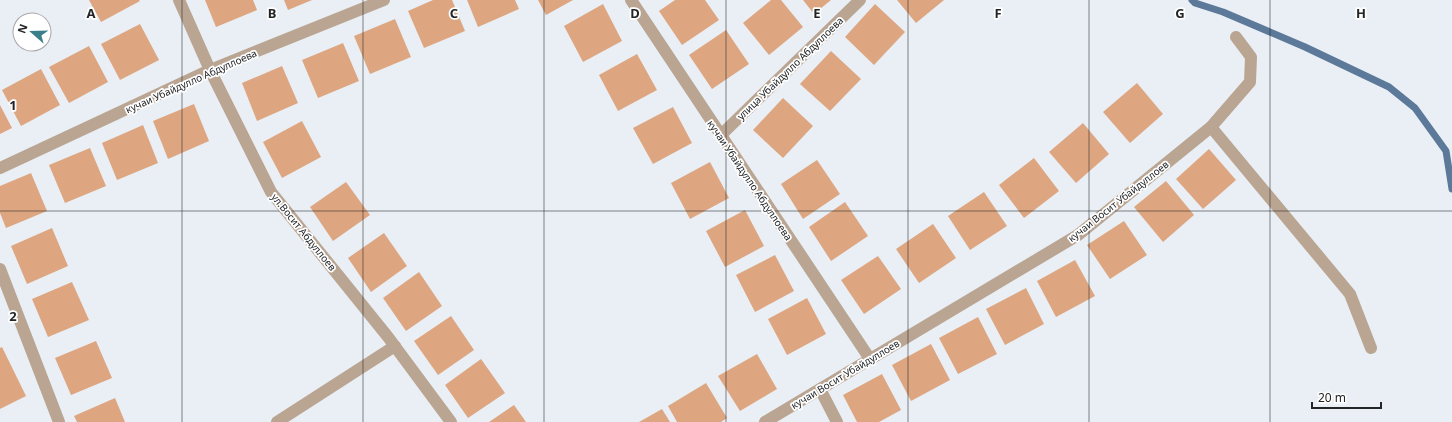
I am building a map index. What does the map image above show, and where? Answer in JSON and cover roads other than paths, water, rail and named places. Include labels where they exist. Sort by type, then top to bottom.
[{"type":"street","name":"ул.Восит Абдуллоев","points":[[179,0],[210,70],[271,192],[395,346],[451,422]]},
{"type":"street","name":"кучаи Убайдулло Абдуллоева","points":[[0,168],[210,70],[384,0]]},
{"type":"street","name":"кучаи Убайдулло Абдуллоева","points":[[631,0],[870,359]]},
{"type":"street","name":"улица Убайдулло Абдуллоева","points":[[721,135],[860,0]]},
{"type":"street","name":"кучаи Восит Убайдуллоев","points":[[765,422],[1078,235],[1212,127],[1250,82],[1251,57],[1236,37]]},
{"type":"street","points":[[1212,127],[1350,294],[1370,348]]},
{"type":"street","points":[[0,269],[59,422]]},
{"type":"street","points":[[277,422],[395,346]]},
{"type":"street","points":[[820,389],[837,422]]},
{"type":"waterway","points":[[1192,0],[1195,3],[1223,12],[1305,47],[1389,87],[1415,108],[1446,151],[1452,189]]}]
